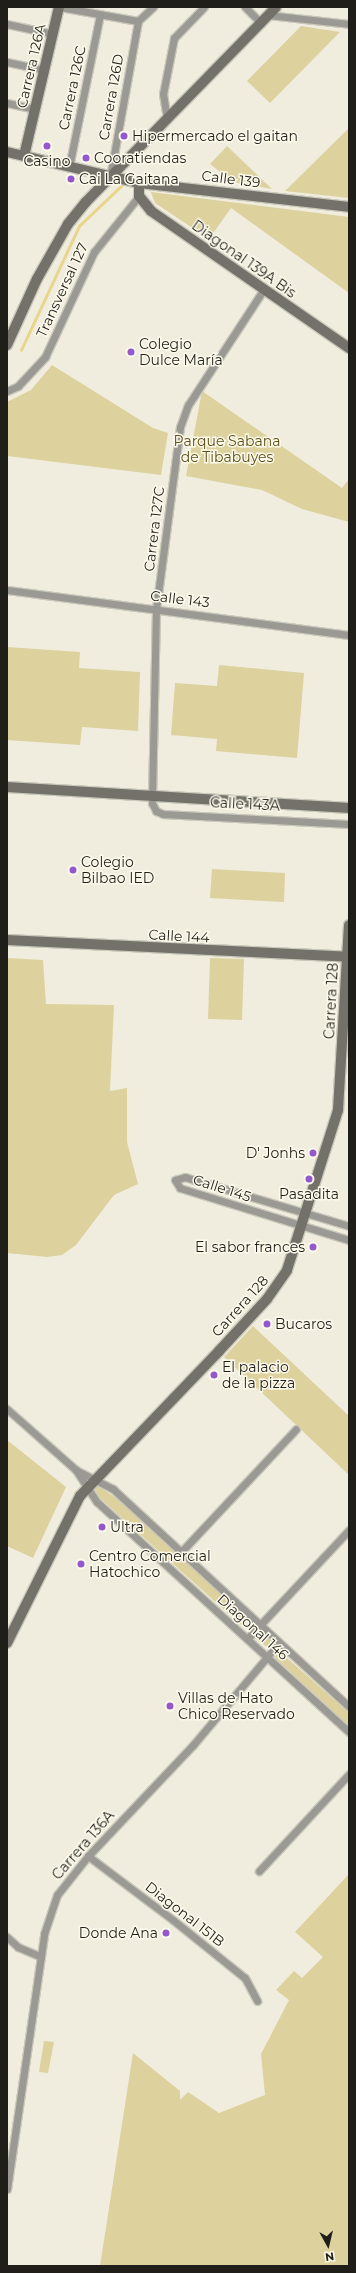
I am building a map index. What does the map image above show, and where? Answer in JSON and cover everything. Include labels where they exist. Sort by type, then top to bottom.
[{"type":"street","points":[[59,7],[138,21],[153,7]]},
{"type":"street","name":"Carrera 126A","points":[[24,156],[59,7]]},
{"type":"street","points":[[167,119],[163,94],[174,38],[204,7]]},
{"type":"street","points":[[246,7],[264,19],[349,24]]},
{"type":"street","points":[[7,344],[55,242],[86,202],[276,7]]},
{"type":"street","name":"Carrera 126C","points":[[69,167],[100,15]]},
{"type":"street","name":"Carrera 126D","points":[[110,177],[138,21]]},
{"type":"street","points":[[7,24],[52,34]]},
{"type":"street","points":[[7,62],[44,70]]},
{"type":"street","points":[[7,103],[35,109]]},
{"type":"street","name":"Calle 139","points":[[7,152],[139,183],[349,207]]},
{"type":"street","points":[[139,183],[139,196]]},
{"type":"street","name":"Diagonal 139A Bis","points":[[139,196],[151,211],[349,348]]},
{"type":"street","name":"Transversal 127","points":[[7,391],[18,386],[45,357],[94,252],[139,196]]},
{"type":"street","name":"Carrera 127C","points":[[151,796],[156,610],[183,415],[264,289]]},
{"type":"street","name":"Calle 143","points":[[7,590],[349,635]]},
{"type":"street","name":"Calle 143A","points":[[7,787],[349,808]]},
{"type":"street","name":"Calle 143A","points":[[151,796],[153,808],[163,814],[349,824]]},
{"type":"street","name":"Carrera 128","points":[[7,1643],[76,1501],[277,1287],[287,1270],[338,1110],[349,925]]},
{"type":"street","name":"Calle 144","points":[[7,940],[348,957]]},
{"type":"street","name":"Calle 145","points":[[349,1226],[185,1177],[175,1180],[180,1188],[349,1240]]},
{"type":"street","name":"Diagonal 146","points":[[7,1409],[76,1470],[97,1502],[349,1732]]},
{"type":"street","points":[[181,1552],[296,1429]]},
{"type":"street","name":"Diagonal 146","points":[[76,1470],[96,1479],[113,1490],[349,1707]]},
{"type":"street","points":[[247,1639],[349,1530]]},
{"type":"street","name":"Carrera 136A","points":[[7,2189],[41,1957],[49,1915],[57,1895],[88,1856],[193,1745],[279,1643]]},
{"type":"street","points":[[259,1871],[349,1774]]},
{"type":"street","name":"Diagonal 151B","points":[[88,1856],[173,1920],[245,1978],[257,2001]]},
{"type":"street","points":[[7,1937],[18,1947],[41,1957]]},
{"type":"green space","points":[[301,26],[340,32],[270,103],[247,81]]},
{"type":"green space","points":[[349,128],[349,198],[285,191]]},
{"type":"green space","points":[[227,146],[272,189],[233,182],[210,164]]},
{"type":"green space","points":[[151,192],[349,217],[349,293],[231,208],[209,239],[155,203]]},
{"type":"green space","points":[[52,365],[153,428],[168,433],[161,475],[7,456],[7,402],[31,390]]},
{"type":"green space","name":"Parque Sabana de Tibabuyes","points":[[202,391],[342,488],[349,479],[349,522],[302,509],[262,490],[186,476]]},
{"type":"green space","points":[[7,647],[80,652],[79,668],[140,672],[138,731],[82,727],[80,745],[7,740]]},
{"type":"green space","points":[[219,665],[304,673],[297,758],[216,751],[217,739],[171,735],[175,683],[217,686]]},
{"type":"green space","points":[[212,869],[285,873],[284,902],[210,898]]},
{"type":"green space","points":[[7,958],[43,960],[46,1004],[114,1005],[110,1091],[127,1088],[127,1142],[138,1184],[114,1195],[76,1245],[62,1255],[47,1257],[7,1253]]},
{"type":"green space","points":[[210,958],[244,959],[242,1020],[208,1019]]},
{"type":"green space","points":[[253,1326],[349,1416],[349,1475],[224,1357]]},
{"type":"green space","points":[[7,1440],[66,1487],[33,1558],[7,1546]]},
{"type":"green space","points":[[98,1486],[119,1500],[248,1619],[241,1625],[100,1498],[94,1491]]},
{"type":"green space","points":[[260,1630],[270,1639],[270,1644],[267,1647],[254,1638],[253,1634]]},
{"type":"green space","points":[[278,1650],[349,1713],[349,1726],[275,1658],[273,1654]]},
{"type":"green space","points":[[349,1874],[349,2266],[100,2266],[133,2053],[180,2091],[180,2100],[188,2092],[219,2113],[265,2095],[261,2054],[289,2000],[276,1990],[294,1971],[302,1978],[323,1957],[295,1932]]},
{"type":"green space","points":[[44,2041],[54,2042],[48,2073],[39,2072]]},
{"type":"waterway","points":[[21,350],[79,226],[121,186]]},
{"type":"place","name":"Hipermercado el gaitan","points":[[124,136]]},
{"type":"place","name":"Casino","points":[[47,146]]},
{"type":"place","name":"Cooratiendas","points":[[86,158]]},
{"type":"place","name":"Cai La Gaitana","points":[[71,179]]},
{"type":"place","name":"Colegio Dulce María","points":[[131,352]]},
{"type":"place","name":"Colegio Bilbao IED","points":[[73,870]]},
{"type":"place","name":"D' Jonhs","points":[[313,1153]]},
{"type":"place","name":"Pasadita","points":[[309,1179]]},
{"type":"place","name":"El sabor frances","points":[[313,1247]]},
{"type":"place","name":"Bucaros","points":[[267,1324]]},
{"type":"place","name":"El palacio de la pizza","points":[[214,1375]]},
{"type":"place","name":"Ultra","points":[[102,1527]]},
{"type":"place","name":"Centro Comercial Hatochico","points":[[81,1564]]},
{"type":"place","name":"Villas de Hato Chico Reservado","points":[[170,1706]]},
{"type":"place","name":"Donde Ana","points":[[166,1933]]}]
